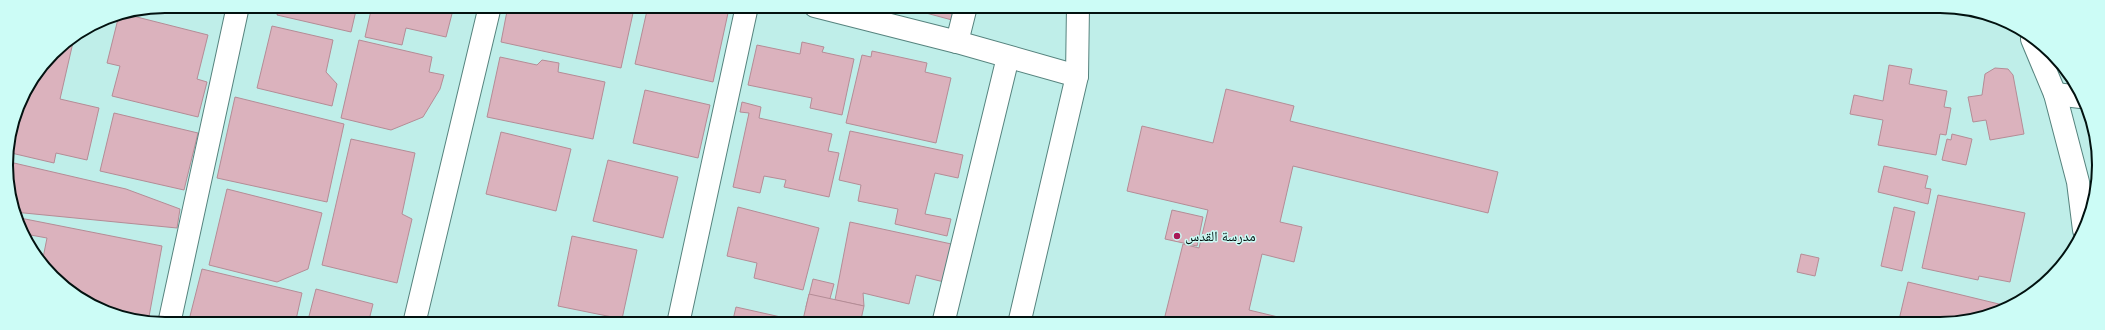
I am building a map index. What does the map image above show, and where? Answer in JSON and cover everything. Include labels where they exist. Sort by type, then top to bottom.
[{"type":"street","points":[[171,317],[236,13]]},
{"type":"street","points":[[416,317],[488,13]]},
{"type":"street","points":[[680,317],[745,13]]},
{"type":"street","points":[[843,13],[957,42],[1077,76]]},
{"type":"street","points":[[957,42],[964,13]]},
{"type":"street","points":[[1021,317],[1077,76],[1078,13]]},
{"type":"street","points":[[2035,46],[2055,94],[2078,182],[2082,218]]},
{"type":"street","points":[[945,317],[1008,57]]},
{"type":"street","points":[[2055,94],[2075,96]]},
{"type":"building","points":[[277,13],[355,13],[351,32],[277,15]]},
{"type":"building","points":[[370,13],[452,13],[446,37],[406,28],[402,45],[365,37]]},
{"type":"building","points":[[507,13],[633,13],[621,68],[501,42]]},
{"type":"building","points":[[646,13],[728,13],[713,82],[635,64]]},
{"type":"building","points":[[926,13],[954,13],[952,20]]},
{"type":"building","points":[[134,16],[208,35],[197,79],[207,82],[198,117],[112,96],[120,66],[107,63],[118,21],[126,18]]},
{"type":"building","points":[[272,26],[333,40],[326,72],[337,84],[332,106],[257,88]]},
{"type":"building","points":[[359,40],[432,57],[429,72],[444,75],[440,89],[423,117],[391,130],[341,118]]},
{"type":"building","points":[[802,42],[824,47],[822,52],[854,59],[842,115],[810,108],[812,98],[748,85],[757,45],[800,54]]},
{"type":"building","points":[[73,44],[60,99],[99,108],[87,160],[56,153],[54,163],[13,153],[14,145],[21,116],[33,89],[44,72]]},
{"type":"building","points":[[872,51],[927,63],[925,72],[951,78],[936,143],[846,123],[862,55],[871,57]]},
{"type":"building","points":[[500,57],[537,65],[542,60],[559,63],[558,72],[605,82],[593,139],[487,117]]},
{"type":"building","points":[[1889,65],[1912,69],[1909,84],[1947,91],[1944,107],[1951,108],[1946,135],[1940,134],[1936,155],[1878,145],[1883,120],[1850,114],[1854,95],[1883,101]]},
{"type":"building","points":[[1995,68],[2008,69],[2013,75],[2024,134],[1990,140],[1986,120],[1973,122],[1968,97],[1982,95],[1985,74]]},
{"type":"building","points":[[1226,89],[1294,106],[1290,121],[1498,172],[1488,213],[1293,166],[1280,222],[1302,227],[1294,262],[1262,254],[1249,310],[1278,317],[1165,317],[1183,244],[1199,248],[1208,210],[1127,191],[1142,126],[1213,143]]},
{"type":"building","points":[[645,90],[710,105],[698,158],[633,143]]},
{"type":"building","points":[[235,97],[344,124],[327,202],[217,178]]},
{"type":"building","points":[[742,102],[761,107],[759,118],[832,134],[828,151],[839,153],[829,197],[784,187],[786,180],[764,176],[760,193],[733,187],[749,113],[740,112]]},
{"type":"building","points":[[114,113],[198,133],[184,190],[100,171]]},
{"type":"building","points":[[850,131],[963,155],[958,178],[935,173],[925,214],[951,219],[947,236],[895,224],[898,209],[858,201],[861,185],[839,180]]},
{"type":"building","points":[[501,132],[571,149],[556,211],[486,194]]},
{"type":"building","points":[[1952,134],[1972,139],[1966,165],[1942,160],[1947,139],[1951,140]]},
{"type":"building","points":[[351,139],[415,153],[402,214],[412,219],[397,283],[322,265]]},
{"type":"building","points":[[608,160],[678,177],[663,238],[593,221]]},
{"type":"building","points":[[14,163],[126,189],[180,209],[177,228],[21,213],[14,185]]},
{"type":"building","points":[[1884,166],[1928,176],[1925,188],[1931,189],[1928,204],[1878,192]]},
{"type":"building","points":[[227,189],[322,213],[308,269],[277,282],[209,265]]},
{"type":"building","points":[[1938,195],[2025,213],[2010,282],[1979,276],[1978,280],[1922,268]]},
{"type":"building","points":[[738,207],[819,228],[803,290],[754,278],[757,263],[727,256]]},
{"type":"building","points":[[1894,207],[1915,212],[1902,271],[1881,266]]},
{"type":"building","points":[[1172,210],[1203,217],[1197,246],[1165,239]]},
{"type":"building","points":[[23,219],[162,246],[149,316],[116,309],[89,297],[72,286],[43,257],[47,238],[30,235]]},
{"type":"building","points":[[850,222],[956,245],[948,283],[916,275],[909,304],[863,293],[864,306],[835,300]]},
{"type":"building","points":[[572,236],[637,250],[622,317],[612,317],[558,306]]},
{"type":"building","points":[[1801,254],[1819,258],[1815,276],[1797,272]]},
{"type":"building","points":[[202,269],[302,293],[297,317],[190,317]]},
{"type":"building","points":[[813,279],[834,284],[826,313],[806,307]]},
{"type":"building","points":[[1908,282],[2000,304],[1979,312],[1960,316],[1900,317]]},
{"type":"building","points":[[316,289],[373,304],[370,317],[309,317]]},
{"type":"building","points":[[809,294],[864,306],[862,317],[804,317]]},
{"type":"building","points":[[736,307],[781,317],[734,317]]},
{"type":"place","name":"مدرسة القدس","points":[[1177,236]]}]
